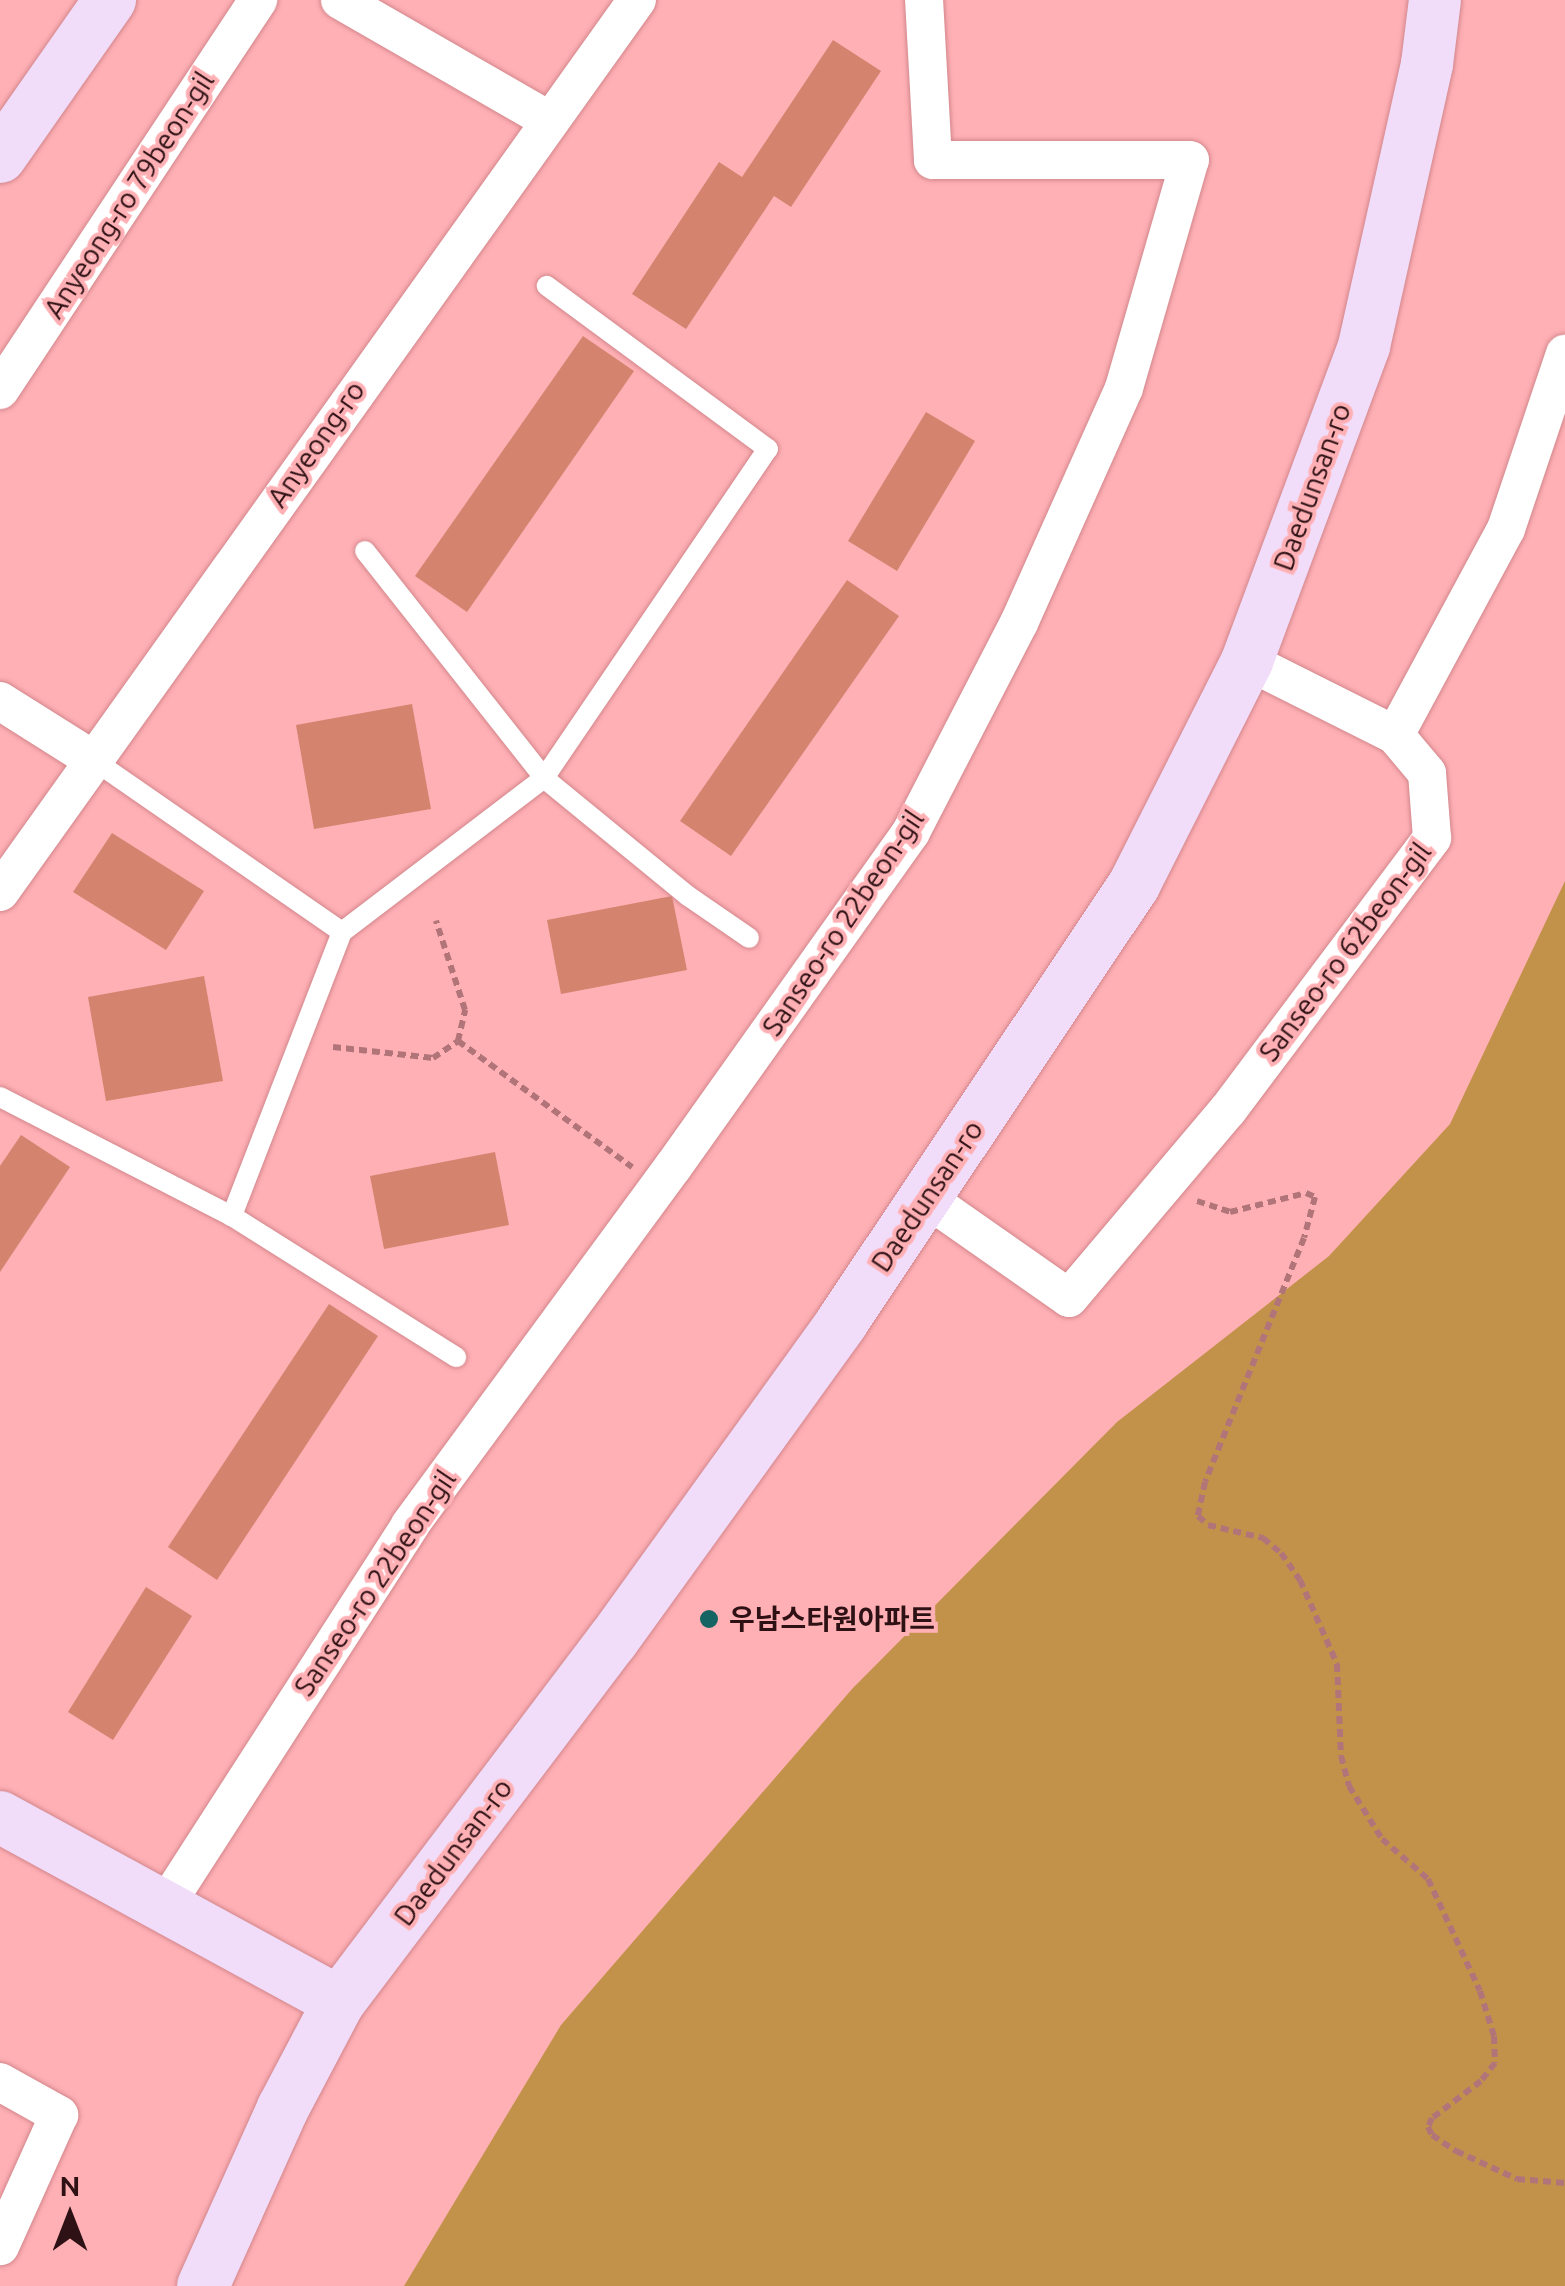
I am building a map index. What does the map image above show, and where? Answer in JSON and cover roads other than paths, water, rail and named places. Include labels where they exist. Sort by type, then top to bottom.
[{"type":"main road","points":[[0,157],[110,0]]},
{"type":"main road","name":"Daedunsan-ro","points":[[203,2286],[283,2108],[339,2002],[623,1626],[926,1198],[1134,885],[1247,661],[1364,346],[1428,64],[1435,0]]},
{"type":"main road","points":[[0,1817],[163,1910],[339,2002]]},
{"type":"street","name":"Anyeong-ro 79beon-gil","points":[[0,390],[258,0]]},
{"type":"street","points":[[340,0],[548,119]]},
{"type":"street","name":"Anyeong-ro","points":[[0,892],[636,0]]},
{"type":"street","name":"Sanseo-ro 22beon-gil","points":[[163,1910],[410,1525],[911,832],[1019,623],[1124,388],[1190,160],[933,160],[924,0]]},
{"type":"street","points":[[1247,661],[1395,735],[1506,528],[1565,354]]},
{"type":"street","points":[[0,701],[92,759]]},
{"type":"street","name":"Sanseo-ro 62beon-gil","points":[[926,1198],[1069,1298],[1228,1110],[1432,838],[1427,773],[1395,735]]},
{"type":"street","points":[[0,2082],[59,2115],[0,2246]]},
{"type":"lane","points":[[232,1216],[342,932],[544,778],[768,450],[548,286]]},
{"type":"lane","points":[[365,551],[544,778],[688,896],[749,938]]},
{"type":"lane","points":[[92,759],[342,932]]},
{"type":"lane","points":[[0,1097],[232,1216],[456,1358]]},
{"type":"place","name":"우남스타원아파트","points":[[709,1619]]}]
